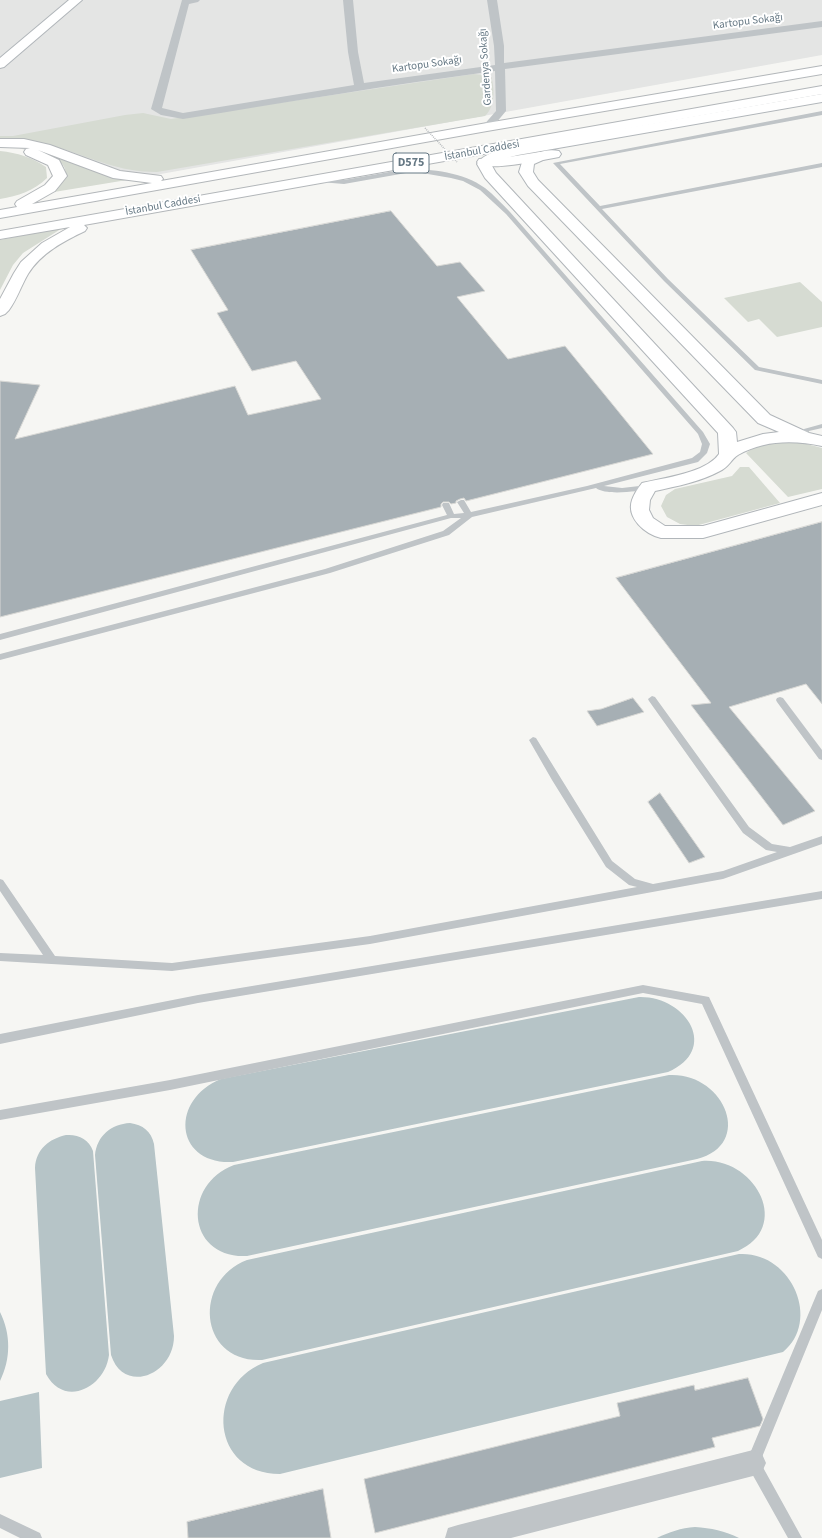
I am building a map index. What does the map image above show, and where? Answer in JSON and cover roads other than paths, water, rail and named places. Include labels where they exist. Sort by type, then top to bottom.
[{"type":"main road","points":[[0,53],[64,0]]},
{"type":"main road","points":[[0,64],[76,0]]},
{"type":"main road","name":"İstanbul Caddesi","points":[[0,213],[231,174],[487,127],[822,70]]},
{"type":"main road","name":"İstanbul Caddesi","points":[[0,235],[822,90]]},
{"type":"main road","points":[[488,168],[497,156],[517,151],[822,98]]},
{"type":"main road","points":[[441,158],[488,168],[509,161],[634,141],[822,106]]},
{"type":"main road","points":[[0,143],[24,143],[50,149],[118,175],[172,179],[231,174]]},
{"type":"main road","points":[[0,148],[29,152],[54,163],[60,176],[50,188],[28,202],[0,213]]},
{"type":"main road","points":[[540,156],[528,162],[526,172],[533,183],[764,419],[804,438]]},
{"type":"main road","points":[[488,168],[727,432],[729,452],[726,458],[718,465],[700,473],[648,487],[641,500],[640,510],[645,521],[661,532],[703,532],[822,499]]},
{"type":"main road","points":[[0,311],[22,272],[34,257],[50,244],[80,228],[124,213]]},
{"type":"main road","points":[[729,452],[764,438],[804,438],[822,441]]},
{"type":"street","name":"Kartopu Sokağı","points":[[195,0],[185,2],[156,109],[165,113],[183,116],[500,67],[822,24]]},
{"type":"street","points":[[348,0],[353,52],[360,88]]},
{"type":"street","name":"Gardenya Sokağı","points":[[487,127],[501,111],[499,46],[492,0]]},
{"type":"street","points":[[458,1538],[753,1463]]},
{"type":"lane","points":[[822,113],[556,163],[666,280],[757,369],[822,382]]},
{"type":"lane","points":[[599,208],[822,165]]},
{"type":"lane","points":[[0,637],[451,516],[469,515],[588,488],[695,460],[702,453],[706,444],[701,433],[508,213],[482,189],[452,176],[422,171],[406,171],[344,182],[318,180]]},
{"type":"lane","points":[[804,438],[806,430],[822,426]]},
{"type":"lane","points":[[588,488],[622,490],[648,487]]},
{"type":"lane","points":[[461,502],[469,515]]},
{"type":"lane","points":[[446,505],[451,516]]},
{"type":"lane","points":[[0,657],[327,571],[446,533],[469,515]]},
{"type":"lane","points":[[652,699],[746,830],[769,847],[791,851]]},
{"type":"lane","points":[[780,700],[822,757]]},
{"type":"lane","points":[[533,740],[554,778],[609,864],[632,882],[654,888]]},
{"type":"lane","points":[[0,957],[172,967],[370,940],[722,875],[822,840]]},
{"type":"lane","points":[[0,883],[52,960]]},
{"type":"lane","points":[[0,1039],[198,999],[822,895]]},
{"type":"lane","points":[[0,1115],[178,1083],[643,989],[705,1000],[822,1253]]},
{"type":"lane","points":[[795,1538],[753,1463],[822,1295]]},
{"type":"lane","points":[[0,1521],[36,1538]]}]
